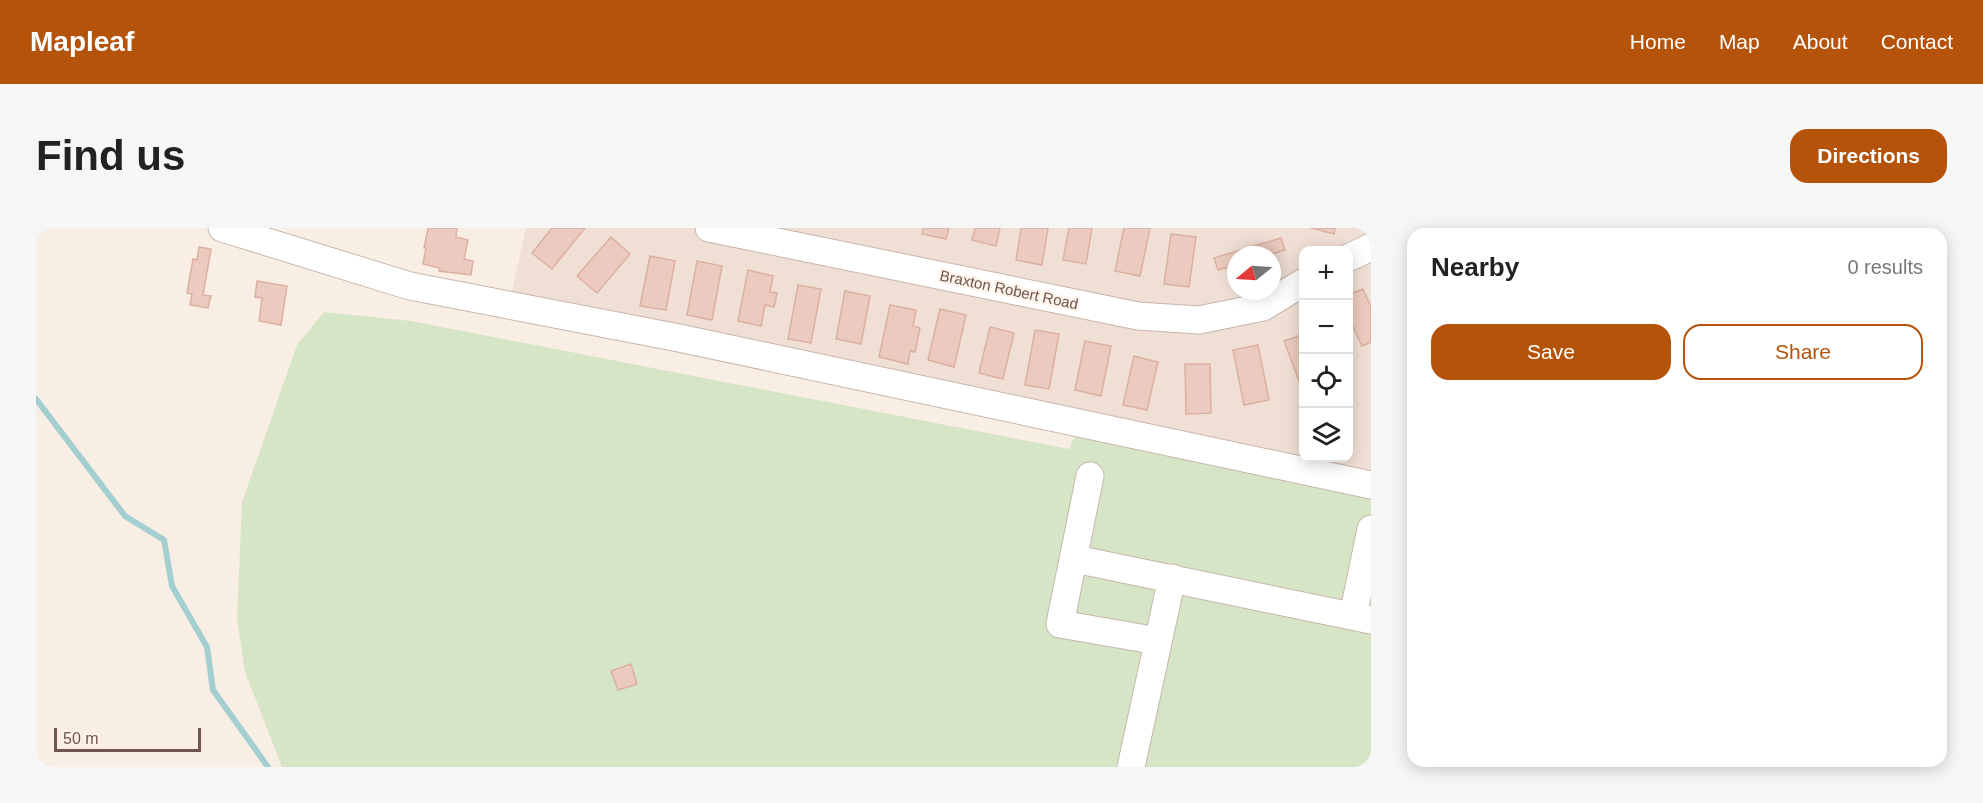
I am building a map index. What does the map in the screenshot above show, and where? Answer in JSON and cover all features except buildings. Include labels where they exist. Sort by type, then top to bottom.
[{"type":"street","points":[[222,228],[410,286],[679,338],[1371,485]]},
{"type":"street","name":"Braxton Robert Road","points":[[709,228],[1138,316],[1199,321],[1263,307],[1299,285]]},
{"type":"street","points":[[1353,256],[1371,247]]},
{"type":"street","points":[[1090,476],[1060,624],[1158,641]]},
{"type":"street","points":[[1075,559],[1362,618],[1371,529]]},
{"type":"street","points":[[1131,767],[1172,578]]},
{"type":"shaded area","points":[[526,228],[1371,228],[1371,496],[507,314]]},
{"type":"green space","points":[[324,312],[411,321],[1069,449],[1076,434],[1371,496],[1371,767],[282,767],[245,672],[237,619],[242,502],[297,345]]},
{"type":"waterway","points":[[36,399],[125,516],[164,540],[172,586],[207,647],[213,690],[268,767]]}]
